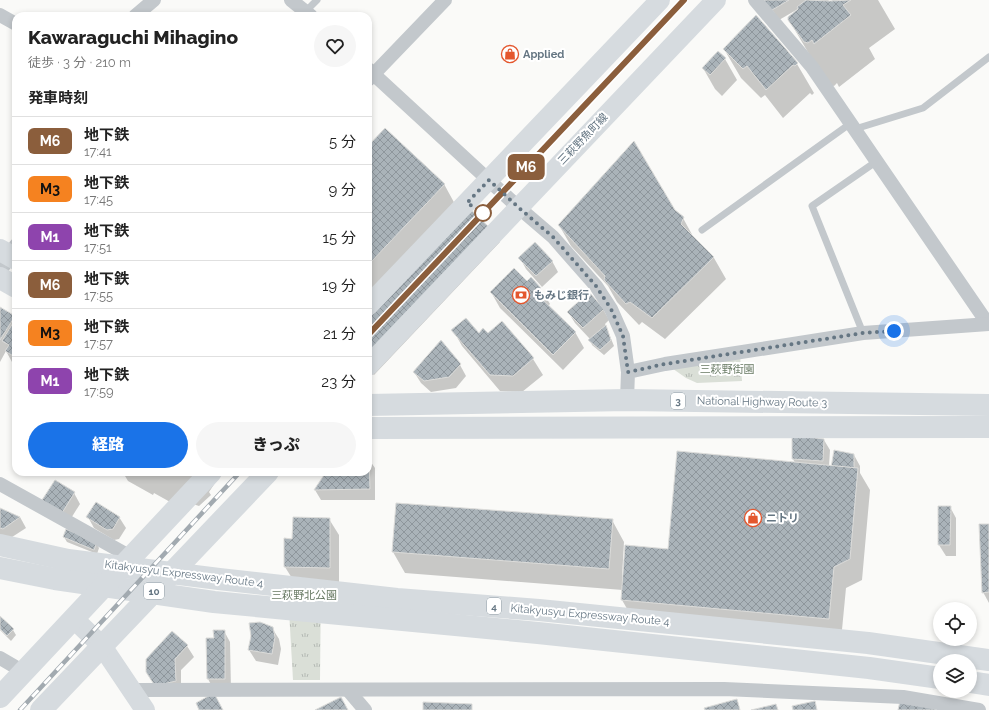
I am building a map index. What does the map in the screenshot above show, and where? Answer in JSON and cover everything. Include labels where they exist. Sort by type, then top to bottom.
[{"type":"highway","points":[[0,278],[12,286]]},
{"type":"highway","name":"National Highway Route 3","points":[[372,405],[627,400],[989,405]]},
{"type":"highway","points":[[372,428],[989,427]]},
{"type":"highway","points":[[0,697],[207,476]]},
{"type":"highway","name":"10","points":[[41,710],[264,476]]},
{"type":"highway","name":"Kitakyusyu Expressway Route 4","points":[[0,545],[68,560],[227,580],[397,599],[546,610],[868,643],[989,660]]},
{"type":"highway","name":"Kitakyusyu Expressway Route 4","points":[[0,568],[55,579],[214,602],[538,633],[853,666],[933,677]]},
{"type":"highway","points":[[977,683],[989,685]]},
{"type":"main road","points":[[372,302],[660,0]]},
{"type":"main road","name":"三萩野魚町線","points":[[372,362],[716,0]]},
{"type":"main road","points":[[74,619],[102,646],[145,710]]},
{"type":"street","points":[[140,12],[154,0]]},
{"type":"street","points":[[291,0],[304,12]]},
{"type":"street","points":[[372,72],[445,0]]},
{"type":"street","points":[[754,0],[812,67],[988,324]]},
{"type":"street","points":[[0,15],[12,22]]},
{"type":"street","points":[[372,76],[553,237],[596,286],[607,303],[623,336],[628,372],[627,400]]},
{"type":"street","points":[[628,372],[665,364],[863,333],[988,324]]},
{"type":"street","points":[[0,484],[131,557]]},
{"type":"street","points":[[0,658],[24,672]]},
{"type":"street","points":[[133,690],[724,689],[903,697],[979,710]]},
{"type":"street","points":[[348,690],[364,710]]},
{"type":"lane","points":[[308,12],[317,0]]},
{"type":"lane","points":[[702,230],[853,126],[923,108],[989,57]]},
{"type":"lane","points":[[863,333],[812,206],[877,161]]},
{"type":"green space","name":"三萩野街園","points":[[740,355],[742,381],[697,383],[686,378],[669,366]]},
{"type":"green space","name":"三萩野北公園","points":[[287,576],[321,580],[320,680],[293,680]]},
{"type":"building","points":[[789,0],[772,10],[764,1]]},
{"type":"building","points":[[806,0],[851,0],[843,5],[851,15],[814,44],[812,40],[808,43],[804,42],[788,20],[788,17]]},
{"type":"building","points":[[756,15],[798,63],[795,66],[793,65],[766,90],[747,66],[743,69],[723,49]]},
{"type":"building","points":[[718,51],[726,58],[710,75],[702,68]]},
{"type":"building","points":[[385,128],[445,184],[372,261],[372,142]]},
{"type":"building","points":[[634,141],[675,210],[684,217],[681,224],[714,257],[652,318],[630,302],[626,304],[604,280],[605,276],[558,225]]},
{"type":"building","points":[[462,201],[498,236],[372,363],[372,295]]},
{"type":"building","points":[[535,242],[553,261],[536,276],[518,258]]},
{"type":"building","points":[[514,268],[527,281],[531,277],[541,288],[536,293],[576,332],[553,355],[490,292]]},
{"type":"building","points":[[589,292],[604,309],[583,328],[567,312]]},
{"type":"building","points":[[0,307],[12,314],[12,321],[0,340]]},
{"type":"building","points":[[466,318],[479,333],[483,328],[488,333],[502,321],[534,358],[513,376],[490,375],[451,330]]},
{"type":"building","points":[[12,325],[12,355],[5,351],[9,345],[2,341]]},
{"type":"building","points":[[606,325],[611,340],[600,350],[588,340]]},
{"type":"building","points":[[441,340],[461,364],[449,377],[424,381],[413,372]]},
{"type":"building","points":[[792,435],[824,439],[823,461],[792,459]]},
{"type":"building","points":[[834,450],[854,454],[854,485],[829,480]]},
{"type":"building","points":[[677,451],[858,468],[850,559],[834,567],[829,619],[621,600],[625,545],[668,549]]},
{"type":"building","points":[[323,476],[370,476],[370,489],[314,490]]},
{"type":"building","points":[[55,480],[75,492],[62,513],[42,500]]},
{"type":"building","points":[[96,502],[120,517],[113,529],[107,530],[86,517]]},
{"type":"building","points":[[396,503],[613,519],[609,569],[392,552]]},
{"type":"building","points":[[938,506],[951,506],[950,545],[938,545]]},
{"type":"building","points":[[0,508],[20,517],[3,529],[0,528]]},
{"type":"building","points":[[293,517],[330,518],[330,568],[284,567],[284,538],[292,539]]},
{"type":"building","points":[[979,524],[989,524],[989,592],[982,593]]},
{"type":"building","points":[[66,529],[97,542],[94,550],[63,537]]},
{"type":"building","points":[[0,616],[14,629],[7,636],[0,629]]},
{"type":"building","points":[[260,622],[273,627],[275,637],[272,654],[248,650],[251,636],[249,623]]},
{"type":"building","points":[[213,630],[225,630],[225,679],[207,679],[206,638],[214,638]]},
{"type":"building","points":[[172,631],[188,645],[175,659],[176,681],[155,686],[146,672],[146,659]]},
{"type":"building","points":[[214,693],[223,710],[199,710],[196,703]]},
{"type":"building","points":[[341,697],[348,710],[315,710]]},
{"type":"building","points":[[737,699],[740,710],[705,710],[704,708]]},
{"type":"building","points":[[815,701],[817,710],[793,710],[792,706]]},
{"type":"building","points":[[900,701],[936,707],[935,710],[898,710]]},
{"type":"building","points":[[423,702],[472,704],[472,710],[423,710]]},
{"type":"building","points":[[776,704],[778,710],[751,710]]},
{"type":"railway","points":[[372,331],[684,0]]},
{"type":"railway","points":[[20,710],[236,476]]},
{"type":"metro line","name":"M6","points":[[372,331],[684,0]]},
{"type":"place","name":"Applied","points":[[510,54]]},
{"type":"place","name":"もみじ銀行","points":[[521,295]]},
{"type":"place","name":"ニトリ","points":[[753,518]]},
{"type":"route","points":[[483,213],[467,203],[489,180],[553,237],[596,286],[611,309],[623,336],[628,372],[665,364],[863,333],[894,331]]}]
